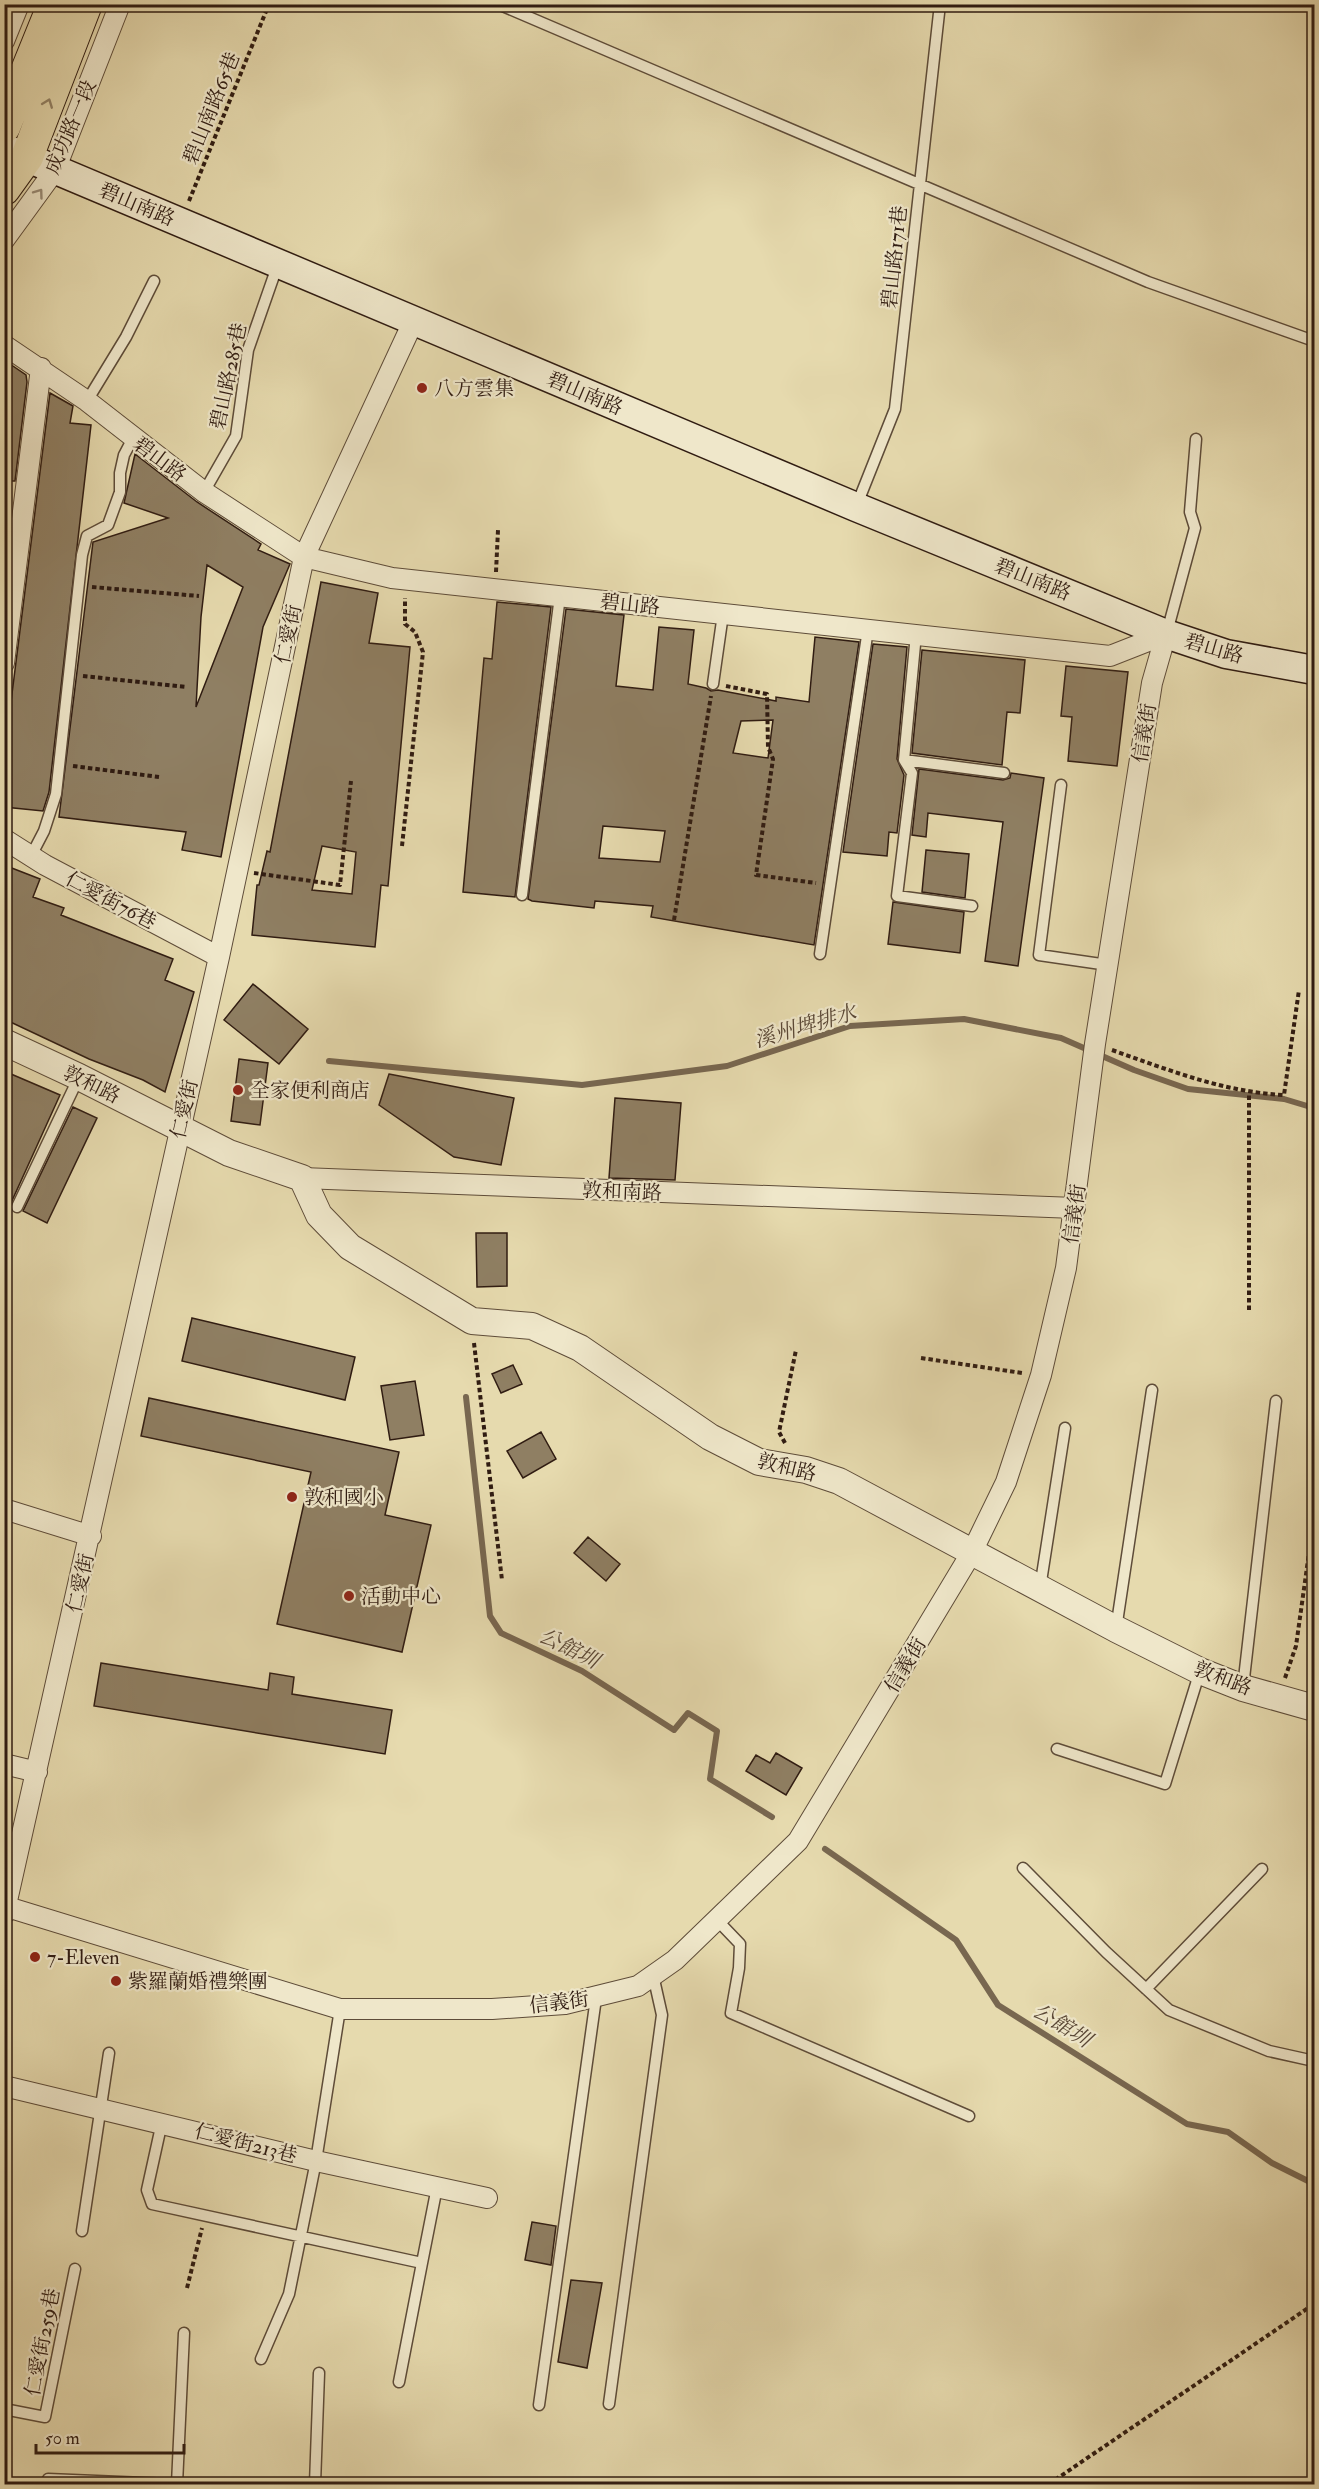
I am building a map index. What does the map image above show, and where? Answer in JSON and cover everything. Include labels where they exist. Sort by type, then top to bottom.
[{"type":"main road","points":[[4,127],[54,4]]},
{"type":"main road","name":"成功路一段","points":[[4,189],[16,153],[86,4]]},
{"type":"main road","name":"碧山南路","points":[[16,153],[856,507],[1166,634]]},
{"type":"main road","name":"碧山路","points":[[1166,634],[1226,654],[1314,670]]},
{"type":"street","points":[[4,41],[19,4]]},
{"type":"street","name":"成功路一段","points":[[4,240],[55,170],[120,4]]},
{"type":"street","name":"仁愛街","points":[[5,1909],[91,1536],[179,1128],[219,957],[304,557],[414,320]]},
{"type":"street","name":"碧山路","points":[[4,345],[87,401],[204,492],[304,557],[406,579],[1110,656],[1166,634]]},
{"type":"street","points":[[4,663],[41,368]]},
{"type":"street","name":"信義街","points":[[5,1909],[340,2009],[492,2009],[565,2004],[638,1986],[675,1960],[718,1921],[798,1841],[972,1552],[1006,1482],[1041,1375],[1066,1268],[1095,1044],[1152,683],[1166,634]]},
{"type":"street","name":"仁愛街76巷","points":[[4,839],[31,856],[219,957]]},
{"type":"street","name":"敦和路","points":[[4,1042],[179,1128]]},
{"type":"street","name":"敦和南路","points":[[179,1128],[229,1153],[302,1178],[1075,1208]]},
{"type":"street","name":"敦和路","points":[[302,1178],[319,1215],[350,1247],[472,1321],[532,1326],[580,1348],[710,1437],[759,1462],[806,1470],[839,1481],[1040,1589],[1200,1671],[1243,1688],[1314,1708]]},
{"type":"street","points":[[4,1509],[91,1536]]},
{"type":"street","points":[[4,1764],[37,1773]]},
{"type":"street","name":"仁愛街213巷","points":[[4,2086],[162,2122],[316,2161],[487,2198]]},
{"type":"lane","points":[[498,4],[1148,282],[1314,341]]},
{"type":"lane","name":"碧山路171巷","points":[[856,507],[895,409],[940,4]]},
{"type":"lane","name":"碧山路285巷","points":[[204,492],[236,436],[248,350],[278,264]]},
{"type":"lane","points":[[87,401],[126,337],[154,281]]},
{"type":"lane","points":[[31,856],[49,819],[61,765],[82,555],[87,536],[108,525],[120,492],[124,454],[133,438]]},
{"type":"lane","points":[[1166,634],[1195,528],[1190,512],[1196,439]]},
{"type":"lane","points":[[522,896],[560,596]]},
{"type":"lane","points":[[713,684],[723,614]]},
{"type":"lane","points":[[820,954],[868,629]]},
{"type":"lane","points":[[916,634],[904,760],[912,772],[897,896],[972,906]]},
{"type":"lane","points":[[904,760],[1004,773]]},
{"type":"lane","points":[[1061,785],[1039,955],[1108,965]]},
{"type":"lane","points":[[17,1208],[79,1077]]},
{"type":"lane","points":[[1116,1629],[1152,1389]]},
{"type":"lane","points":[[1243,1688],[1276,1401]]},
{"type":"lane","points":[[1040,1589],[1065,1428]]},
{"type":"lane","points":[[1058,1749],[1165,1784],[1200,1671]]},
{"type":"lane","points":[[1023,1868],[1169,2010],[1269,2051],[1314,2061]]},
{"type":"lane","points":[[1146,1989],[1262,1869]]},
{"type":"lane","points":[[718,1921],[740,1944],[739,1968],[731,2013],[969,2116]]},
{"type":"lane","points":[[609,2404],[662,2015],[653,1975]]},
{"type":"lane","points":[[539,2405],[596,1998]]},
{"type":"lane","points":[[261,2359],[289,2294],[316,2161],[340,2009]]},
{"type":"lane","points":[[82,2231],[109,2053]]},
{"type":"lane","points":[[162,2122],[147,2190],[152,2204],[422,2263]]},
{"type":"lane","points":[[399,2382],[438,2187]]},
{"type":"lane","name":"仁愛街259巷","points":[[4,2409],[45,2417],[75,2270]]},
{"type":"lane","points":[[177,2484],[184,2333]]},
{"type":"lane","points":[[315,2484],[319,2373]]},
{"type":"lane","points":[[48,2484],[48,2479],[169,2484]]},
{"type":"path","name":"碧山南路65巷","points":[[180,223],[269,4]]},
{"type":"path","points":[[495,589],[498,530]]},
{"type":"path","points":[[402,846],[423,652],[415,632],[405,624],[406,579]]},
{"type":"path","points":[[79,586],[199,596]]},
{"type":"path","points":[[70,675],[186,687]]},
{"type":"path","points":[[674,920],[713,684],[767,694],[768,747],[773,759],[756,875],[832,885]]},
{"type":"path","points":[[61,765],[159,777]]},
{"type":"path","points":[[237,871],[340,885],[351,781]]},
{"type":"path","points":[[1095,1044],[1218,1087],[1250,1093],[1284,1095],[1299,990]]},
{"type":"path","points":[[1249,1310],[1250,1093]]},
{"type":"path","points":[[472,1321],[502,1580]]},
{"type":"path","points":[[796,1350],[779,1432],[806,1470]]},
{"type":"path","points":[[921,1358],[1041,1375]]},
{"type":"path","points":[[1278,1698],[1296,1646],[1314,1517]]},
{"type":"path","points":[[187,2288],[205,2215]]},
{"type":"path","points":[[1049,2484],[1314,2304]]},
{"type":"building","points":[[4,360],[26,375],[27,382],[15,481],[4,481]]},
{"type":"building","points":[[50,393],[73,406],[70,423],[91,425],[49,792],[43,811],[4,807],[4,757]]},
{"type":"building","points":[[135,454],[197,502],[261,544],[258,550],[290,564],[263,627],[221,857],[182,850],[186,832],[59,817],[93,542],[168,518],[124,503]],"holes":[[[207,565],[243,587],[196,707],[201,617]]]},
{"type":"building","points":[[321,582],[378,593],[369,643],[410,647],[388,886],[381,885],[375,947],[252,935],[257,885],[259,885],[267,851],[270,852]],"holes":[[[322,846],[356,852],[352,894],[312,890]]]},
{"type":"building","points":[[497,602],[551,607],[515,897],[463,892],[484,658],[492,659]]},
{"type":"building","points":[[566,609],[624,615],[616,686],[653,690],[659,627],[694,630],[688,684],[711,691],[718,690],[776,701],[776,697],[809,702],[815,637],[859,642],[814,945],[651,917],[653,906],[595,901],[594,908],[528,899]],"holes":[[[773,720],[768,758],[733,753],[741,721]],[[603,826],[665,831],[660,862],[599,858]]]},
{"type":"building","points":[[873,644],[907,647],[897,759],[904,775],[897,833],[889,832],[887,856],[843,852]]},
{"type":"building","points":[[922,650],[1025,660],[1020,713],[1007,712],[1002,765],[912,753]]},
{"type":"building","points":[[1066,666],[1128,672],[1117,766],[1068,761],[1072,717],[1061,716]]},
{"type":"building","points":[[919,769],[1003,780],[1010,778],[1011,773],[1044,778],[1018,966],[985,961],[1003,822],[928,813],[926,837],[912,835]]},
{"type":"building","points":[[926,850],[969,854],[965,898],[922,892]]},
{"type":"building","points":[[4,865],[40,879],[33,897],[64,908],[61,915],[173,959],[165,980],[194,992],[165,1092],[143,1080],[89,1059],[4,1019]]},
{"type":"building","points":[[893,902],[964,912],[960,953],[888,944]]},
{"type":"building","points":[[253,984],[308,1029],[279,1064],[224,1020]]},
{"type":"building","points":[[239,1059],[268,1063],[260,1125],[231,1121]]},
{"type":"building","points":[[4,1071],[60,1095],[10,1205],[4,1203]]},
{"type":"building","points":[[389,1074],[514,1098],[501,1165],[454,1157],[379,1105]]},
{"type":"building","points":[[615,1098],[681,1103],[675,1180],[609,1178]]},
{"type":"building","points":[[73,1107],[97,1118],[47,1223],[23,1211]]},
{"type":"building","points":[[476,1233],[507,1233],[507,1286],[477,1287]]},
{"type":"building","points":[[192,1318],[355,1357],[345,1400],[182,1361]]},
{"type":"building","points":[[513,1365],[522,1384],[501,1393],[492,1374]]},
{"type":"building","points":[[415,1381],[424,1435],[390,1440],[381,1386]]},
{"type":"building","points":[[149,1398],[399,1452],[385,1515],[431,1525],[402,1652],[277,1624],[311,1472],[141,1436]]},
{"type":"building","points":[[541,1432],[556,1459],[523,1478],[507,1451]]},
{"type":"building","points":[[588,1537],[620,1564],[606,1581],[574,1553]]},
{"type":"building","points":[[101,1663],[268,1690],[270,1673],[294,1677],[292,1694],[392,1710],[385,1754],[94,1706]]},
{"type":"building","points":[[776,1753],[802,1768],[786,1795],[746,1771],[756,1755],[770,1763]]},
{"type":"building","points":[[532,2222],[556,2226],[551,2265],[525,2260]]},
{"type":"building","points":[[571,2280],[602,2283],[587,2368],[558,2362]]},
{"type":"waterway","name":"溪州埤排水","points":[[329,1061],[582,1085],[727,1066],[850,1026],[964,1019],[1061,1038],[1134,1070],[1188,1089],[1284,1099],[1314,1108]]},
{"type":"waterway","name":"公館圳","points":[[466,1397],[490,1616],[501,1633],[582,1671],[674,1730],[688,1713],[717,1731],[710,1779],[772,1817]]},
{"type":"waterway","name":"公館圳","points":[[825,1849],[956,1940],[998,2005],[1187,2124],[1228,2132],[1272,2163],[1314,2184]]},
{"type":"place","name":"八方雲集","points":[[422,388]]},
{"type":"place","name":"全家便利商店","points":[[238,1090]]},
{"type":"place","name":"敦和國小","points":[[292,1497]]},
{"type":"place","name":"活動中心","points":[[349,1596]]},
{"type":"place","name":"7-Eleven","points":[[35,1957]]},
{"type":"place","name":"紫羅蘭婚禮樂團","points":[[116,1981]]}]
